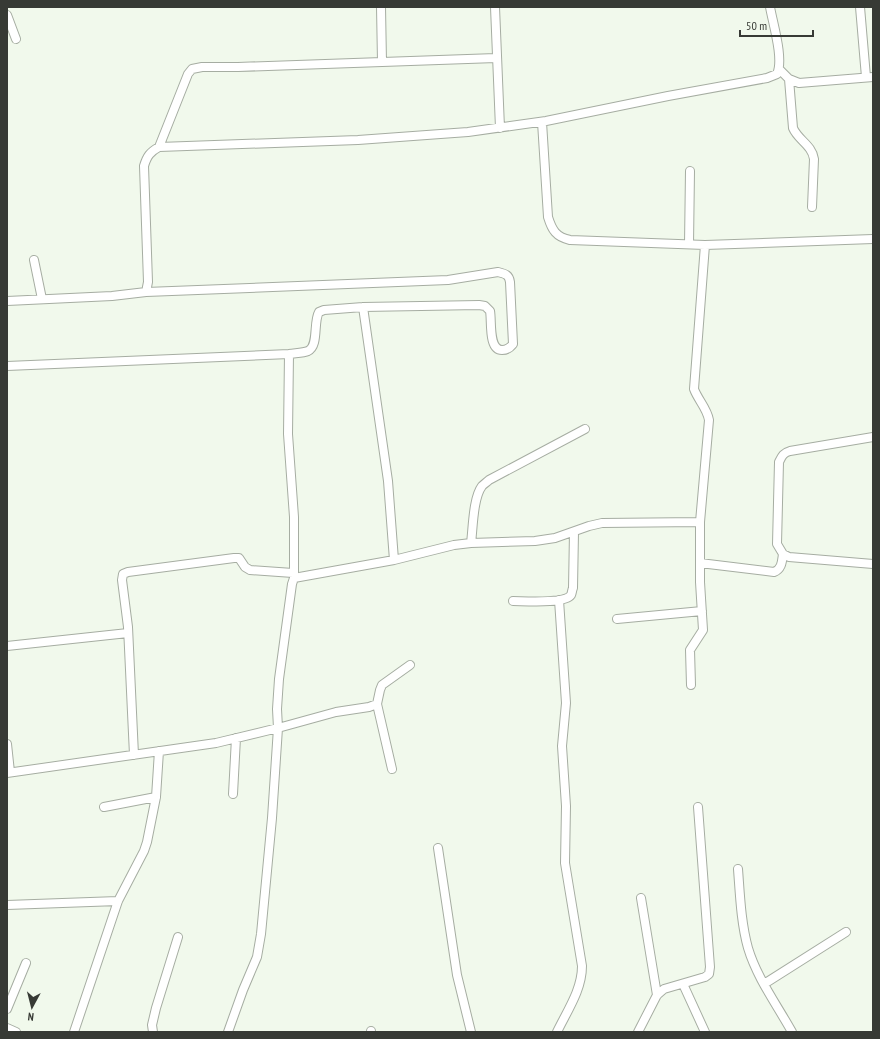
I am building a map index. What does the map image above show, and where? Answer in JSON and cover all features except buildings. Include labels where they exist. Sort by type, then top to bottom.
[{"type":"street","points":[[381,7],[382,62]]},
{"type":"street","points":[[495,7],[500,128]]},
{"type":"street","points":[[146,292],[148,282],[144,166],[146,158],[150,152],[159,147],[358,140],[468,132],[542,122],[668,96],[767,78],[777,74],[780,58],[770,7]]},
{"type":"street","points":[[779,69],[789,79],[799,83],[870,77],[860,7]]},
{"type":"street","points":[[7,14],[16,39]]},
{"type":"street","points":[[159,147],[188,74],[192,69],[202,67],[496,58]]},
{"type":"street","points":[[789,79],[793,128],[796,134],[813,153],[812,207]]},
{"type":"street","points":[[542,122],[548,217],[555,234],[562,238],[570,240],[705,245],[873,239]]},
{"type":"street","points":[[689,244],[690,171]]},
{"type":"street","points":[[690,685],[690,650],[703,630],[700,522],[709,420],[707,411],[697,398],[694,389],[705,245]]},
{"type":"street","points":[[34,260],[42,300]]},
{"type":"street","points":[[7,301],[112,296],[146,292],[448,280],[498,272],[506,274],[509,277],[514,336],[513,344],[510,349],[504,351],[498,350],[494,346],[492,340],[490,311],[485,306],[363,307],[324,310],[319,312],[316,317],[315,342],[312,348],[307,351],[289,354],[7,366]]},
{"type":"street","points":[[363,307],[388,481],[394,560]]},
{"type":"street","points":[[228,1032],[256,957],[261,934],[272,818],[278,728],[277,709],[279,679],[294,575],[294,517],[288,434],[289,354]]},
{"type":"street","points":[[472,543],[475,510],[478,494],[482,486],[489,480],[585,428]]},
{"type":"street","points":[[873,437],[784,453],[779,462],[777,544],[783,554],[789,557],[873,564]]},
{"type":"street","points":[[134,754],[128,633],[122,580],[123,574],[128,572],[239,558],[245,567],[250,570],[294,575],[394,560],[472,543],[535,541],[555,538],[602,523],[700,522]]},
{"type":"street","points":[[513,601],[559,600],[567,598],[571,595],[573,588],[574,532]]},
{"type":"street","points":[[700,563],[774,572],[778,571],[783,554]]},
{"type":"street","points":[[557,1032],[579,988],[582,977],[582,966],[565,863],[566,806],[562,746],[566,704],[559,600]]},
{"type":"street","points":[[617,619],[702,611]]},
{"type":"street","points":[[7,646],[128,633]]},
{"type":"street","points":[[392,769],[377,704],[382,685],[410,665]]},
{"type":"street","points":[[7,744],[9,772],[216,743],[336,712],[369,707],[377,704]]},
{"type":"street","points":[[233,794],[236,738]]},
{"type":"street","points":[[74,1032],[118,901],[144,851],[147,842],[156,797],[159,752]]},
{"type":"street","points":[[104,807],[156,797]]},
{"type":"street","points":[[638,1032],[657,995],[664,989],[705,977],[708,974],[710,967],[698,807]]},
{"type":"street","points":[[438,848],[457,975],[472,1032]]},
{"type":"street","points":[[738,869],[748,948],[764,984],[792,1032]]},
{"type":"street","points":[[640,898],[657,995]]},
{"type":"street","points":[[7,905],[118,901]]},
{"type":"street","points":[[764,984],[846,932]]},
{"type":"street","points":[[153,1032],[152,1025],[156,1008],[178,937]]},
{"type":"street","points":[[7,1009],[26,963]]},
{"type":"street","points":[[683,984],[705,1032]]},
{"type":"street","points":[[7,1028],[16,1032]]}]
